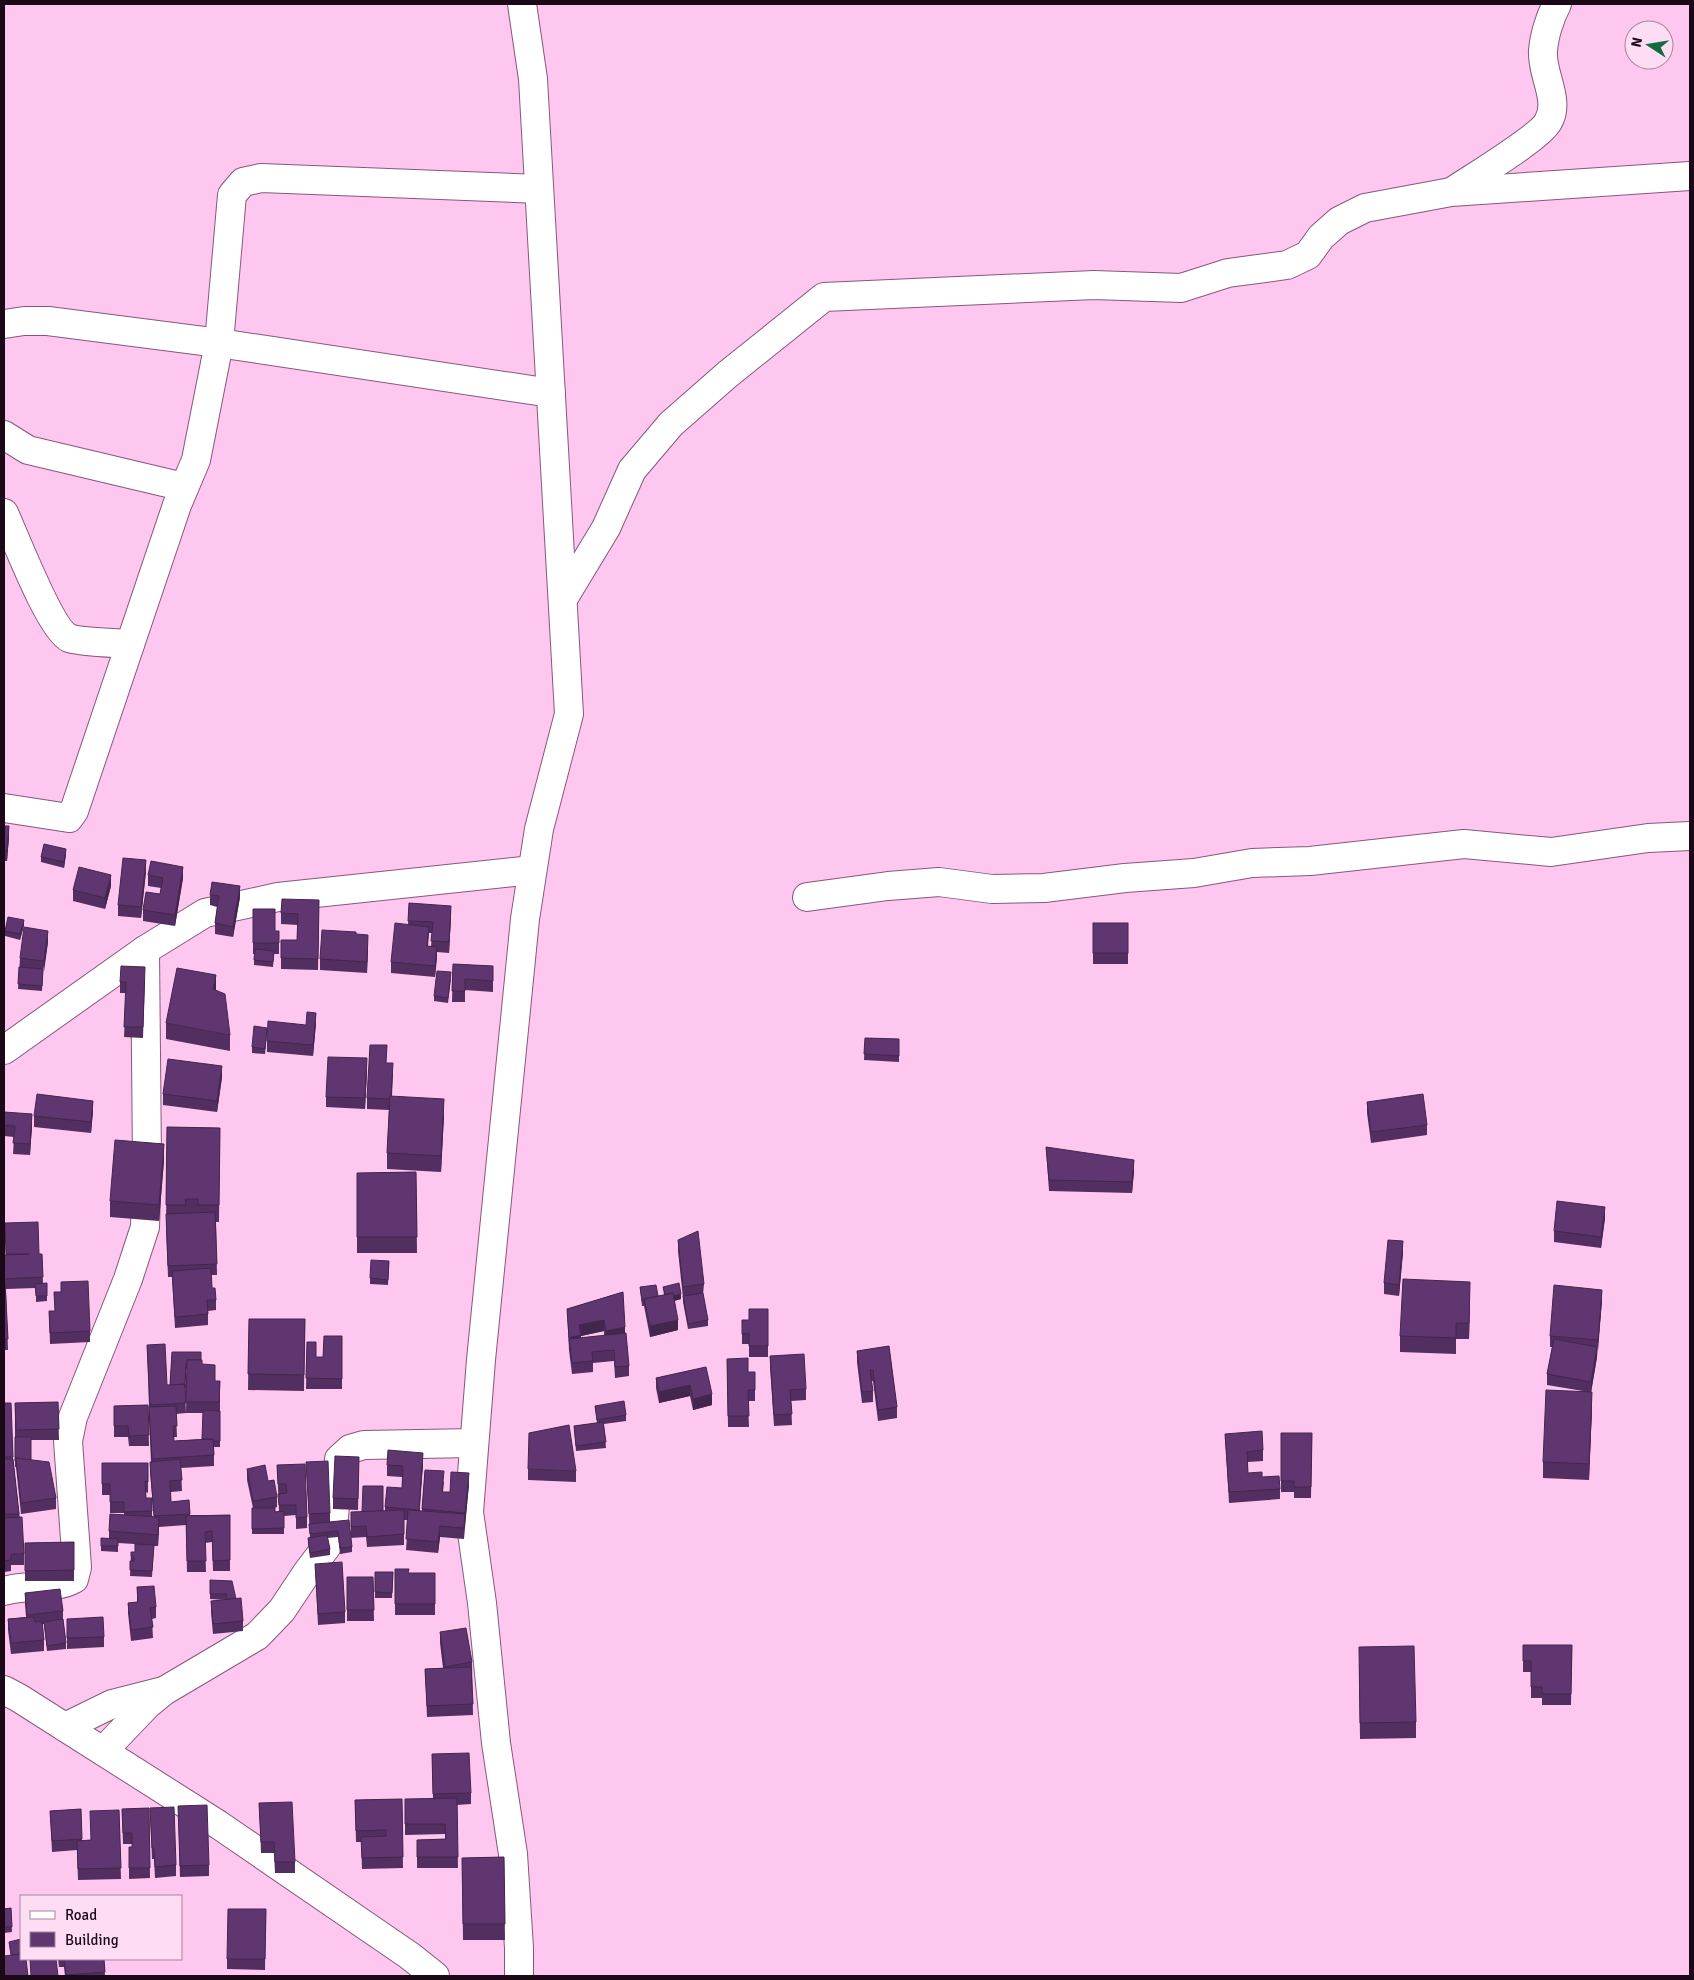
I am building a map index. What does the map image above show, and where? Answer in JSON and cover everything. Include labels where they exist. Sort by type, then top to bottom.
[{"type":"street","points":[[519,1976],[513,1854],[496,1743],[482,1603],[469,1512],[474,1443],[524,929],[539,829],[569,714],[533,79],[522,4]]},
{"type":"street","points":[[1451,192],[1532,138],[1548,122],[1553,103],[1543,52],[1553,10],[1557,4]]},
{"type":"street","points":[[563,599],[606,528],[632,470],[671,424],[728,374],[824,297],[1094,285],[1181,288],[1228,274],[1287,265],[1308,255],[1321,237],[1339,221],[1365,208],[1451,192],[1690,176]]},
{"type":"street","points":[[4,808],[69,818],[74,811],[184,487],[196,460],[219,343],[232,195],[243,182],[261,178],[539,189]]},
{"type":"street","points":[[4,324],[24,321],[48,321],[219,343],[551,393]]},
{"type":"street","points":[[4,435],[28,450],[184,487]]},
{"type":"street","points":[[4,513],[50,616],[61,632],[71,639],[130,644]]},
{"type":"street","points":[[807,897],[888,886],[939,882],[992,889],[1044,888],[1125,878],[1194,873],[1252,863],[1310,861],[1464,844],[1551,852],[1648,838],[1690,836]]},
{"type":"street","points":[[4,1050],[145,950],[205,913],[278,897],[532,870]]},
{"type":"street","points":[[4,1591],[16,1587],[66,1584],[74,1579],[78,1567],[68,1440],[73,1417],[128,1279],[144,1227],[147,1162],[145,950]]},
{"type":"street","points":[[104,1751],[147,1705],[164,1690],[257,1636],[282,1610],[327,1546],[333,1529],[339,1459],[350,1449],[364,1445],[474,1443]]},
{"type":"street","points":[[4,1690],[104,1751],[227,1831],[410,1956],[434,1976]]},
{"type":"street","points":[[65,1727],[112,1704],[164,1690]]},
{"type":"street","points":[[519,1948],[539,1976]]},
{"type":"building","points":[[4,826],[9,826],[7,851],[4,850]]},
{"type":"building","points":[[44,844],[66,849],[64,862],[41,857]]},
{"type":"building","points":[[123,858],[146,860],[141,907],[118,905]]},
{"type":"building","points":[[151,861],[183,867],[175,915],[143,910],[146,892],[160,894],[163,878],[148,875]]},
{"type":"building","points":[[79,867],[111,875],[105,898],[73,890]]},
{"type":"building","points":[[212,882],[240,886],[233,927],[215,923],[219,896],[210,895]]},
{"type":"building","points":[[282,899],[319,900],[318,959],[281,958],[281,940],[297,940],[298,914],[281,913]]},
{"type":"building","points":[[409,903],[451,906],[449,942],[431,941],[433,922],[408,921]]},
{"type":"building","points":[[253,909],[275,909],[275,931],[279,931],[279,943],[253,943]]},
{"type":"building","points":[[8,917],[24,920],[20,934],[5,931]]},
{"type":"building","points":[[395,923],[429,927],[427,946],[437,947],[435,966],[391,962]]},
{"type":"building","points":[[1093,923],[1128,923],[1128,953],[1093,953]]},
{"type":"building","points":[[24,927],[48,931],[44,961],[20,958]]},
{"type":"building","points":[[322,930],[356,932],[356,934],[368,935],[367,962],[320,959]]},
{"type":"building","points":[[255,949],[274,951],[273,962],[254,960]]},
{"type":"building","points":[[453,964],[493,966],[493,981],[465,979],[465,991],[452,991]]},
{"type":"building","points":[[121,966],[145,967],[143,1027],[124,1027],[126,982],[120,982]]},
{"type":"building","points":[[19,967],[43,969],[42,986],[18,984]]},
{"type":"building","points":[[177,968],[216,975],[213,989],[225,994],[230,1035],[166,1023]]},
{"type":"building","points":[[437,971],[451,972],[448,998],[434,996]]},
{"type":"building","points":[[307,1012],[316,1013],[313,1045],[267,1041],[268,1021],[306,1025]]},
{"type":"building","points":[[254,1026],[267,1028],[265,1049],[252,1047]]},
{"type":"building","points":[[865,1038],[899,1039],[899,1056],[864,1054]]},
{"type":"building","points":[[370,1045],[387,1045],[386,1063],[393,1063],[390,1099],[367,1098]]},
{"type":"building","points":[[328,1057],[367,1058],[365,1098],[326,1097]]},
{"type":"building","points":[[168,1059],[222,1066],[217,1101],[163,1094]]},
{"type":"building","points":[[37,1094],[93,1101],[91,1122],[34,1116]]},
{"type":"building","points":[[1423,1094],[1427,1125],[1371,1132],[1367,1102]]},
{"type":"building","points":[[390,1096],[444,1099],[441,1156],[387,1153]]},
{"type":"building","points":[[4,1112],[32,1114],[30,1144],[13,1143],[15,1126],[4,1125]]},
{"type":"building","points":[[167,1127],[220,1128],[219,1205],[198,1205],[198,1199],[185,1199],[186,1205],[166,1205]]},
{"type":"building","points":[[115,1140],[164,1144],[159,1205],[110,1201]]},
{"type":"building","points":[[1046,1147],[1134,1160],[1132,1182],[1049,1180]]},
{"type":"building","points":[[416,1172],[417,1237],[357,1237],[357,1173]]},
{"type":"building","points":[[1557,1201],[1605,1207],[1601,1237],[1554,1231]]},
{"type":"building","points":[[215,1212],[217,1264],[168,1266],[166,1214]]},
{"type":"building","points":[[38,1222],[39,1254],[42,1254],[43,1277],[4,1279],[4,1255],[29,1254],[6,1254],[5,1223]]},
{"type":"building","points":[[698,1231],[704,1284],[683,1287],[678,1240]]},
{"type":"building","points":[[1388,1240],[1403,1241],[1399,1285],[1384,1283]]},
{"type":"building","points":[[371,1260],[389,1261],[388,1280],[370,1278]]},
{"type":"building","points":[[211,1268],[212,1288],[215,1288],[216,1300],[207,1300],[208,1314],[175,1317],[172,1271]]},
{"type":"building","points":[[1403,1279],[1470,1282],[1469,1323],[1456,1323],[1456,1338],[1400,1336]]},
{"type":"building","points":[[88,1281],[90,1331],[50,1333],[49,1311],[55,1311],[54,1292],[61,1292],[61,1282]]},
{"type":"building","points":[[5,1282],[8,1339],[4,1339]]},
{"type":"building","points":[[47,1283],[47,1296],[36,1296],[35,1284]]},
{"type":"building","points":[[679,1283],[681,1294],[673,1296],[673,1293],[665,1294],[663,1287]]},
{"type":"building","points":[[656,1285],[658,1296],[642,1301],[640,1287]]},
{"type":"building","points":[[1554,1285],[1602,1290],[1598,1340],[1550,1336]]},
{"type":"building","points":[[623,1292],[625,1327],[606,1331],[604,1320],[579,1325],[581,1335],[569,1338],[567,1309]]},
{"type":"building","points":[[673,1293],[678,1320],[650,1326],[644,1299]]},
{"type":"building","points":[[703,1293],[708,1320],[688,1324],[683,1296]]},
{"type":"building","points":[[749,1309],[768,1309],[768,1346],[749,1346],[749,1333],[742,1334],[742,1320],[749,1320]]},
{"type":"building","points":[[249,1319],[305,1319],[304,1375],[248,1374]]},
{"type":"building","points":[[626,1333],[629,1366],[615,1367],[614,1350],[592,1352],[593,1361],[572,1363],[569,1339]]},
{"type":"building","points":[[324,1336],[342,1336],[342,1379],[306,1378],[307,1342],[316,1342],[316,1357],[323,1357]]},
{"type":"building","points":[[1554,1339],[1597,1347],[1591,1382],[1547,1374]]},
{"type":"building","points":[[165,1344],[167,1385],[185,1384],[186,1403],[150,1405],[147,1345]]},
{"type":"building","points":[[889,1346],[897,1407],[878,1410],[873,1370],[870,1370],[873,1391],[862,1392],[857,1351]]},
{"type":"building","points":[[172,1352],[201,1352],[201,1360],[187,1360],[185,1388],[185,1384],[170,1385]]},
{"type":"building","points":[[804,1354],[806,1389],[790,1390],[792,1414],[774,1415],[770,1356]]},
{"type":"building","points":[[748,1358],[748,1372],[755,1372],[755,1390],[748,1390],[749,1416],[728,1416],[727,1359]]},
{"type":"building","points":[[187,1360],[202,1360],[202,1364],[215,1365],[215,1381],[220,1381],[219,1402],[186,1402]]},
{"type":"building","points":[[706,1367],[712,1394],[693,1399],[690,1385],[659,1392],[656,1378]]},
{"type":"building","points":[[1546,1390],[1592,1392],[1589,1464],[1543,1462]]},
{"type":"building","points":[[624,1401],[626,1415],[597,1420],[595,1406]]},
{"type":"building","points":[[58,1402],[59,1429],[16,1430],[15,1403]]},
{"type":"building","points":[[4,1403],[11,1403],[13,1457],[4,1457]]},
{"type":"building","points":[[148,1405],[149,1435],[129,1436],[128,1426],[114,1426],[114,1406]]},
{"type":"building","points":[[176,1406],[177,1426],[173,1426],[174,1441],[213,1439],[214,1455],[152,1459],[149,1407]]},
{"type":"building","points":[[203,1410],[220,1411],[220,1441],[202,1439]]},
{"type":"building","points":[[603,1422],[606,1442],[576,1446],[574,1426]]},
{"type":"building","points":[[569,1425],[576,1471],[528,1469],[529,1433]]},
{"type":"building","points":[[1262,1431],[1263,1450],[1247,1452],[1248,1473],[1262,1472],[1262,1477],[1279,1476],[1280,1489],[1229,1492],[1225,1434]]},
{"type":"building","points":[[1281,1433],[1312,1433],[1311,1487],[1294,1487],[1294,1481],[1281,1481]]},
{"type":"building","points":[[15,1437],[31,1437],[31,1460],[16,1458],[15,1461]]},
{"type":"building","points":[[388,1450],[423,1453],[419,1510],[385,1507],[387,1487],[402,1488],[403,1466],[387,1465]]},
{"type":"building","points":[[335,1456],[359,1457],[358,1499],[333,1498]]},
{"type":"building","points":[[16,1458],[49,1462],[56,1498],[21,1503]]},
{"type":"building","points":[[4,1459],[13,1459],[19,1514],[4,1514]]},
{"type":"building","points":[[180,1459],[182,1480],[170,1481],[171,1502],[189,1500],[190,1514],[154,1516],[150,1462]]},
{"type":"building","points":[[328,1461],[330,1513],[309,1514],[306,1462]]},
{"type":"building","points":[[102,1463],[148,1463],[148,1482],[145,1481],[146,1498],[152,1498],[152,1511],[124,1512],[124,1502],[110,1502],[110,1484],[102,1484]]},
{"type":"building","points":[[305,1464],[307,1517],[296,1518],[296,1505],[279,1505],[278,1494],[287,1493],[286,1484],[278,1484],[277,1465]]},
{"type":"building","points":[[265,1465],[268,1481],[274,1480],[277,1497],[253,1501],[247,1469]]},
{"type":"building","points":[[425,1470],[444,1471],[442,1492],[450,1492],[451,1472],[469,1473],[465,1513],[422,1509]]},
{"type":"building","points":[[363,1486],[383,1486],[383,1511],[362,1512]]},
{"type":"building","points":[[252,1508],[275,1508],[275,1512],[284,1511],[284,1528],[252,1529]]},
{"type":"building","points":[[404,1510],[404,1534],[367,1537],[366,1526],[351,1527],[351,1512]]},
{"type":"building","points":[[408,1510],[465,1514],[464,1528],[440,1526],[438,1542],[406,1539]]},
{"type":"building","points":[[110,1514],[159,1517],[158,1535],[109,1531]]},
{"type":"building","points":[[230,1515],[230,1560],[213,1561],[212,1531],[205,1532],[206,1561],[187,1561],[186,1516]]},
{"type":"building","points":[[22,1517],[24,1554],[11,1554],[11,1560],[4,1561],[4,1518]]},
{"type":"building","points":[[349,1520],[352,1547],[340,1548],[338,1531],[310,1534],[309,1524]]},
{"type":"building","points":[[327,1535],[330,1549],[310,1553],[308,1538]]},
{"type":"building","points":[[101,1538],[118,1539],[118,1546],[101,1546]]},
{"type":"building","points":[[74,1542],[74,1570],[25,1571],[25,1543]]},
{"type":"building","points":[[135,1544],[154,1545],[152,1571],[130,1570],[130,1561],[134,1561],[131,1552],[135,1552]]},
{"type":"building","points":[[342,1562],[345,1612],[318,1614],[315,1564]]},
{"type":"building","points":[[395,1569],[409,1569],[408,1573],[435,1573],[435,1604],[395,1604]]},
{"type":"building","points":[[375,1572],[393,1572],[392,1593],[375,1592]]},
{"type":"building","points":[[347,1577],[373,1577],[374,1610],[347,1610]]},
{"type":"building","points":[[210,1580],[232,1581],[236,1599],[226,1599],[227,1594],[210,1594]]},
{"type":"building","points":[[154,1586],[156,1607],[150,1608],[153,1627],[131,1630],[128,1603],[138,1602],[137,1587]]},
{"type":"building","points":[[60,1589],[63,1611],[27,1615],[25,1593]]},
{"type":"building","points":[[241,1598],[243,1621],[213,1624],[211,1601]]},
{"type":"building","points":[[34,1617],[35,1622],[42,1621],[44,1640],[11,1643],[8,1619]]},
{"type":"building","points":[[103,1617],[104,1637],[67,1638],[67,1619]]},
{"type":"building","points":[[63,1619],[66,1643],[47,1646],[44,1622]]},
{"type":"building","points":[[466,1628],[472,1662],[445,1667],[440,1632]]},
{"type":"building","points":[[1523,1645],[1572,1645],[1571,1694],[1542,1694],[1542,1687],[1531,1687],[1531,1661],[1523,1661]]},
{"type":"building","points":[[1414,1646],[1416,1722],[1360,1723],[1359,1647]]},
{"type":"building","points":[[471,1667],[473,1704],[427,1706],[425,1669]]},
{"type":"building","points":[[469,1753],[471,1793],[433,1794],[432,1754]]},
{"type":"building","points":[[457,1798],[458,1857],[417,1857],[417,1840],[446,1839],[445,1824],[405,1824],[405,1799]]},
{"type":"building","points":[[402,1799],[403,1857],[362,1858],[361,1837],[386,1836],[386,1830],[356,1831],[355,1800]]},
{"type":"building","points":[[292,1802],[295,1862],[275,1862],[274,1842],[261,1842],[259,1803]]},
{"type":"building","points":[[207,1805],[209,1865],[180,1866],[178,1806]]},
{"type":"building","points":[[174,1807],[176,1865],[155,1867],[150,1808]]},
{"type":"building","points":[[149,1808],[150,1868],[129,1868],[129,1847],[132,1847],[132,1833],[123,1833],[122,1809]]},
{"type":"building","points":[[81,1809],[82,1839],[52,1841],[50,1811]]},
{"type":"building","points":[[119,1810],[121,1868],[78,1869],[77,1841],[91,1840],[90,1811]]},
{"type":"building","points":[[504,1857],[505,1924],[463,1924],[462,1858]]},
{"type":"building","points":[[11,1908],[12,1927],[4,1927],[4,1909]]},
{"type":"building","points":[[228,1909],[266,1909],[265,1959],[227,1959]]},
{"type":"building","points":[[20,1939],[20,1954],[11,1955],[9,1942]]},
{"type":"building","points":[[20,1954],[20,1960],[26,1960],[28,1976],[4,1976],[4,1956]]},
{"type":"building","points":[[30,1960],[56,1960],[58,1976],[31,1976]]},
{"type":"building","points":[[64,1960],[104,1960],[105,1972],[66,1975]]}]
